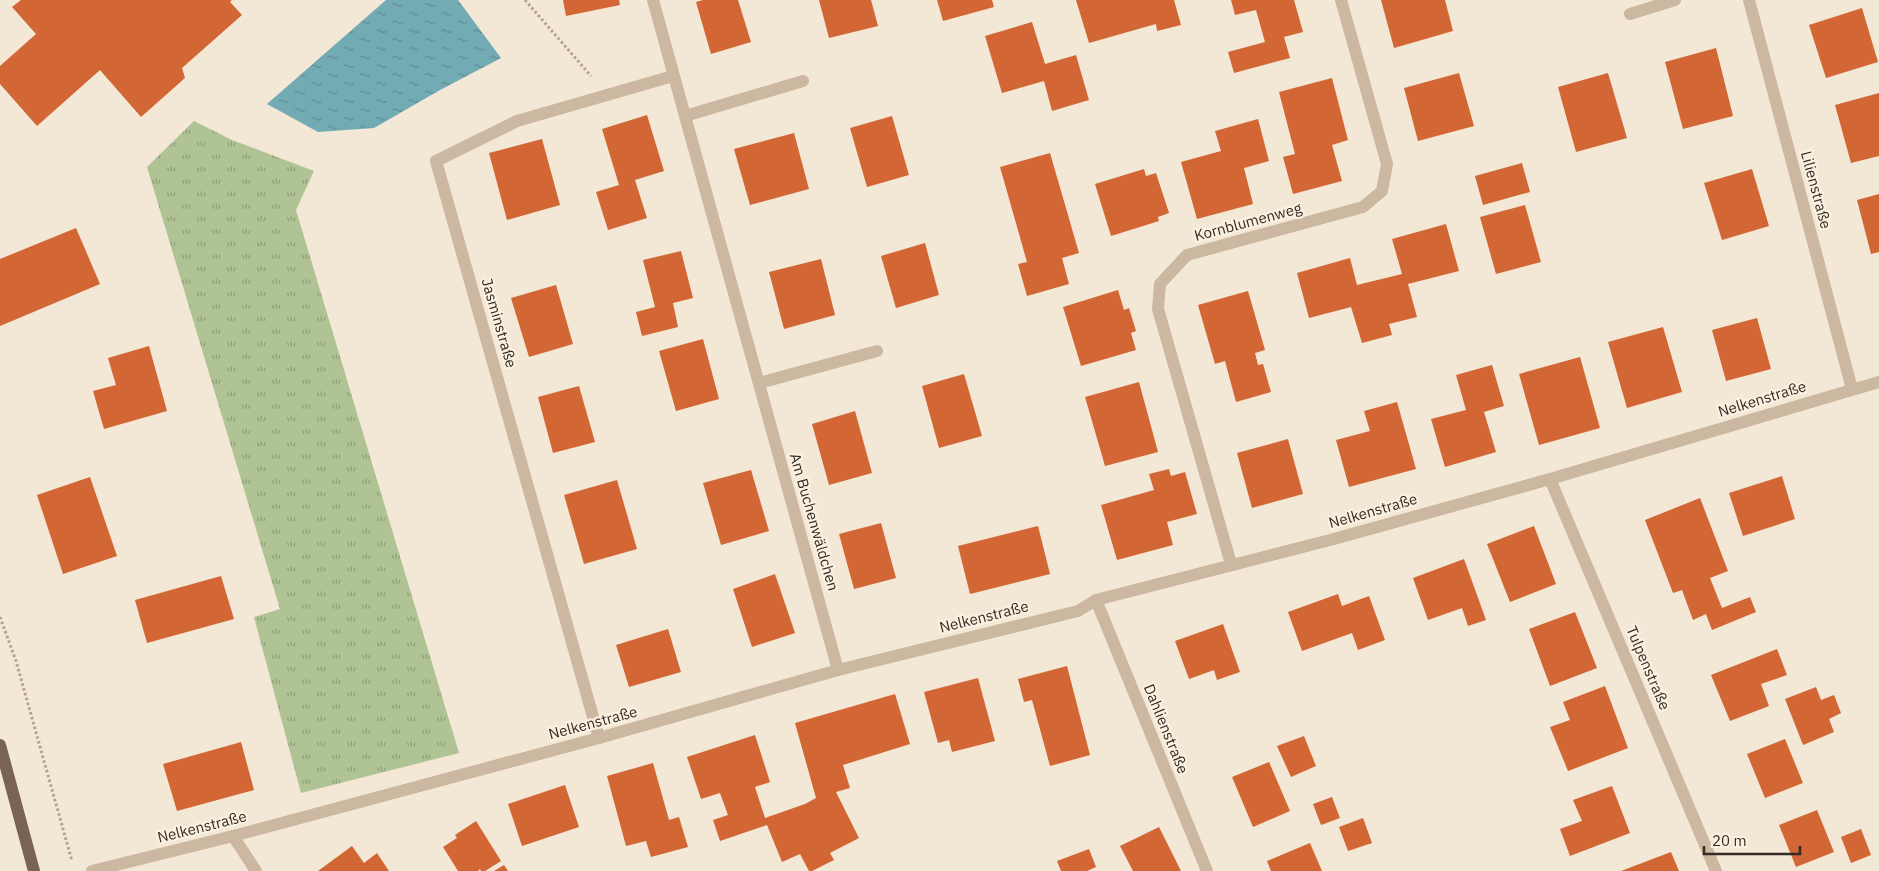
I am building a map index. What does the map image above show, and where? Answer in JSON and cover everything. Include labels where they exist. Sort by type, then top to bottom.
[{"type":"main road","points":[[0,745],[34,871]]},
{"type":"street","name":"Am Buchenwäldchen","points":[[653,0],[838,670]]},
{"type":"street","name":"Kornblumenweg","points":[[1231,564],[1158,309],[1160,284],[1187,255],[1363,207],[1382,191],[1386,164],[1340,0]]},
{"type":"street","points":[[1630,14],[1675,0]]},
{"type":"street","name":"Lilienstraße","points":[[1749,0],[1852,389]]},
{"type":"street","name":"Jasminstraße","points":[[599,738],[436,161],[517,121],[673,76]]},
{"type":"street","points":[[685,116],[803,81]]},
{"type":"street","points":[[759,383],[877,351]]},
{"type":"street","name":"Nelkenstraße","points":[[92,871],[233,836],[599,738],[838,670],[1078,611],[1096,600],[1334,539],[1550,479],[1879,382]]},
{"type":"street","name":"Tulpenstraße","points":[[1550,479],[1716,871]]},
{"type":"street","name":"Dahlienstraße","points":[[1096,600],[1207,871]]},
{"type":"street","points":[[233,836],[256,871]]},
{"type":"path","points":[[525,0],[607,95]]},
{"type":"path","points":[[0,617],[16,661],[72,861]]},
{"type":"green space","points":[[194,121],[232,140],[314,171],[296,210],[459,753],[301,793],[254,617],[280,609],[147,167]]},
{"type":"water","points":[[386,0],[458,0],[501,58],[374,128],[318,132],[267,104]]},
{"type":"building","points":[[21,0],[232,0],[230,2],[242,15],[182,68],[185,78],[141,117],[100,70],[37,126],[0,84],[0,66],[36,34],[12,7]]},
{"type":"building","points":[[563,0],[619,0],[620,5],[566,16]]},
{"type":"building","points":[[703,0],[738,0],[751,42],[711,54],[696,2]]},
{"type":"building","points":[[819,0],[871,0],[878,26],[829,38]]},
{"type":"building","points":[[937,0],[992,0],[994,7],[943,21]]},
{"type":"building","points":[[1076,0],[1174,0],[1181,25],[1157,31],[1156,24],[1089,43]]},
{"type":"building","points":[[1231,0],[1294,0],[1303,32],[1284,37],[1290,58],[1234,73],[1228,52],[1265,42],[1256,10],[1235,15]]},
{"type":"building","points":[[1381,0],[1445,0],[1453,31],[1394,48]]},
{"type":"building","points":[[1862,8],[1878,62],[1826,78],[1809,25]]},
{"type":"building","points":[[1032,22],[1045,64],[1076,55],[1089,100],[1052,111],[1044,81],[1002,93],[985,36]]},
{"type":"building","points":[[1716,48],[1733,116],[1683,129],[1665,62]]},
{"type":"building","points":[[1459,73],[1474,126],[1418,141],[1404,88]]},
{"type":"building","points":[[1608,73],[1627,138],[1576,152],[1558,87]]},
{"type":"building","points":[[1332,78],[1348,140],[1332,145],[1342,181],[1293,194],[1283,157],[1295,154],[1279,92]]},
{"type":"building","points":[[1879,93],[1879,156],[1851,163],[1835,105]]},
{"type":"building","points":[[647,115],[664,171],[635,180],[647,218],[608,230],[596,192],[619,185],[602,129]]},
{"type":"building","points":[[892,116],[909,175],[867,187],[850,128]]},
{"type":"building","points":[[1258,119],[1269,161],[1244,168],[1253,204],[1197,219],[1181,162],[1221,151],[1215,131]]},
{"type":"building","points":[[794,133],[809,189],[750,205],[734,149]]},
{"type":"building","points":[[542,139],[560,205],[507,220],[489,153]]},
{"type":"building","points":[[1050,153],[1079,253],[1062,258],[1069,284],[1027,296],[1018,264],[1027,262],[1000,167]]},
{"type":"building","points":[[1522,163],[1530,192],[1483,205],[1475,176]]},
{"type":"building","points":[[1144,169],[1146,176],[1156,173],[1169,213],[1158,217],[1159,221],[1111,236],[1095,184]]},
{"type":"building","points":[[1752,169],[1769,226],[1722,240],[1704,183]]},
{"type":"building","points":[[1879,194],[1879,252],[1871,254],[1857,200]]},
{"type":"building","points":[[1525,205],[1541,262],[1496,274],[1480,217]]},
{"type":"building","points":[[1446,224],[1459,271],[1408,284],[1417,317],[1389,324],[1392,335],[1362,343],[1351,307],[1309,318],[1297,273],[1350,258],[1357,285],[1402,274],[1392,239]]},
{"type":"building","points":[[76,228],[100,284],[0,326],[0,259]]},
{"type":"building","points":[[925,243],[939,295],[896,308],[881,256]]},
{"type":"building","points":[[681,251],[693,298],[673,303],[678,327],[642,336],[636,312],[655,307],[643,260]]},
{"type":"building","points":[[821,259],[835,315],[784,329],[769,272]]},
{"type":"building","points":[[556,285],[573,344],[529,357],[511,298]]},
{"type":"building","points":[[1118,290],[1124,310],[1129,308],[1136,331],[1131,333],[1136,350],[1081,366],[1063,307]]},
{"type":"building","points":[[1248,291],[1265,350],[1255,353],[1258,365],[1263,364],[1271,392],[1236,402],[1225,361],[1215,364],[1198,305]]},
{"type":"building","points":[[1757,318],[1771,369],[1726,381],[1712,330]]},
{"type":"building","points":[[1663,327],[1682,392],[1627,408],[1608,342]]},
{"type":"building","points":[[703,339],[719,399],[676,411],[659,351]]},
{"type":"building","points":[[149,346],[167,411],[104,429],[93,391],[116,385],[108,358]]},
{"type":"building","points":[[1580,357],[1600,428],[1539,445],[1519,374]]},
{"type":"building","points":[[1492,365],[1504,406],[1484,412],[1496,452],[1445,467],[1431,419],[1466,410],[1456,375]]},
{"type":"building","points":[[964,374],[982,436],[939,448],[922,386]]},
{"type":"building","points":[[1139,382],[1158,452],[1105,466],[1085,397]]},
{"type":"building","points":[[579,386],[595,442],[553,453],[538,397]]},
{"type":"building","points":[[1397,402],[1416,469],[1349,487],[1336,440],[1370,431],[1364,411]]},
{"type":"building","points":[[855,411],[872,473],[829,485],[812,424]]},
{"type":"building","points":[[1288,439],[1303,494],[1252,508],[1237,453]]},
{"type":"building","points":[[1169,469],[1171,476],[1185,472],[1197,514],[1167,522],[1173,545],[1117,560],[1101,505],[1154,490],[1149,474]]},
{"type":"building","points":[[751,470],[769,531],[721,545],[703,483]]},
{"type":"building","points":[[1782,476],[1795,519],[1743,536],[1729,493]]},
{"type":"building","points":[[90,477],[117,556],[63,574],[37,495]]},
{"type":"building","points":[[617,480],[637,549],[584,564],[564,495]]},
{"type":"building","points":[[1700,498],[1728,571],[1710,578],[1722,608],[1750,597],[1756,612],[1712,630],[1706,614],[1693,620],[1682,590],[1673,593],[1645,520]]},
{"type":"building","points":[[881,523],[896,578],[854,589],[839,534]]},
{"type":"building","points":[[1038,526],[1050,574],[970,594],[958,546]]},
{"type":"building","points":[[1534,526],[1556,584],[1510,602],[1487,544]]},
{"type":"building","points":[[1464,559],[1486,620],[1468,626],[1462,608],[1428,620],[1413,578]]},
{"type":"building","points":[[775,574],[795,633],[752,647],[733,589]]},
{"type":"building","points":[[221,576],[234,619],[147,643],[135,600]]},
{"type":"building","points":[[1338,594],[1342,606],[1369,596],[1385,640],[1358,650],[1352,633],[1302,651],[1288,612]]},
{"type":"building","points":[[1575,612],[1597,668],[1550,686],[1529,629]]},
{"type":"building","points":[[1223,624],[1240,672],[1217,680],[1214,670],[1189,679],[1175,641]]},
{"type":"building","points":[[668,629],[681,672],[629,687],[616,645]]},
{"type":"building","points":[[1777,649],[1787,675],[1761,684],[1769,706],[1730,721],[1711,675]]},
{"type":"building","points":[[1067,666],[1090,755],[1050,766],[1032,700],[1024,702],[1018,679]]},
{"type":"building","points":[[978,678],[995,741],[952,752],[949,740],[938,743],[924,692]]},
{"type":"building","points":[[1605,686],[1628,748],[1568,771],[1550,727],[1570,720],[1563,702]]},
{"type":"building","points":[[1816,687],[1821,700],[1834,695],[1841,713],[1829,719],[1834,732],[1803,745],[1785,699]]},
{"type":"building","points":[[895,694],[910,744],[843,765],[850,788],[836,792],[859,838],[830,853],[834,860],[812,871],[809,871],[800,854],[782,862],[767,825],[720,841],[713,820],[728,815],[720,793],[701,799],[687,757],[755,735],[770,782],[755,787],[765,818],[805,804],[816,798],[795,723]]},
{"type":"building","points":[[1304,736],[1316,766],[1291,777],[1277,746]]},
{"type":"building","points":[[1785,739],[1803,783],[1765,798],[1747,754]]},
{"type":"building","points":[[241,742],[254,790],[177,811],[163,764]]},
{"type":"building","points":[[1269,762],[1290,811],[1253,827],[1232,777]]},
{"type":"building","points":[[653,763],[669,820],[679,817],[688,847],[651,857],[646,841],[626,846],[607,776]]},
{"type":"building","points":[[565,785],[579,827],[522,846],[508,804]]},
{"type":"building","points":[[1612,786],[1630,833],[1570,856],[1560,829],[1582,821],[1573,800]]},
{"type":"building","points":[[1332,797],[1340,818],[1321,825],[1313,804]]},
{"type":"building","points":[[1817,810],[1834,852],[1796,867],[1779,825]]},
{"type":"building","points":[[1363,818],[1372,843],[1348,851],[1339,827]]},
{"type":"building","points":[[476,821],[501,861],[485,871],[480,869],[478,871],[458,871],[443,847],[457,838],[455,835]]},
{"type":"building","points":[[1159,827],[1181,871],[1133,871],[1120,846]]},
{"type":"building","points":[[1861,829],[1871,855],[1851,863],[1841,837]]},
{"type":"building","points":[[1310,843],[1322,871],[1271,871],[1267,861]]},
{"type":"building","points":[[352,846],[364,863],[377,853],[389,871],[318,871]]},
{"type":"building","points":[[1089,849],[1096,867],[1087,871],[1061,871],[1057,861]]},
{"type":"building","points":[[1671,852],[1679,871],[1621,871]]},
{"type":"building","points":[[504,865],[508,871],[494,871]]}]
